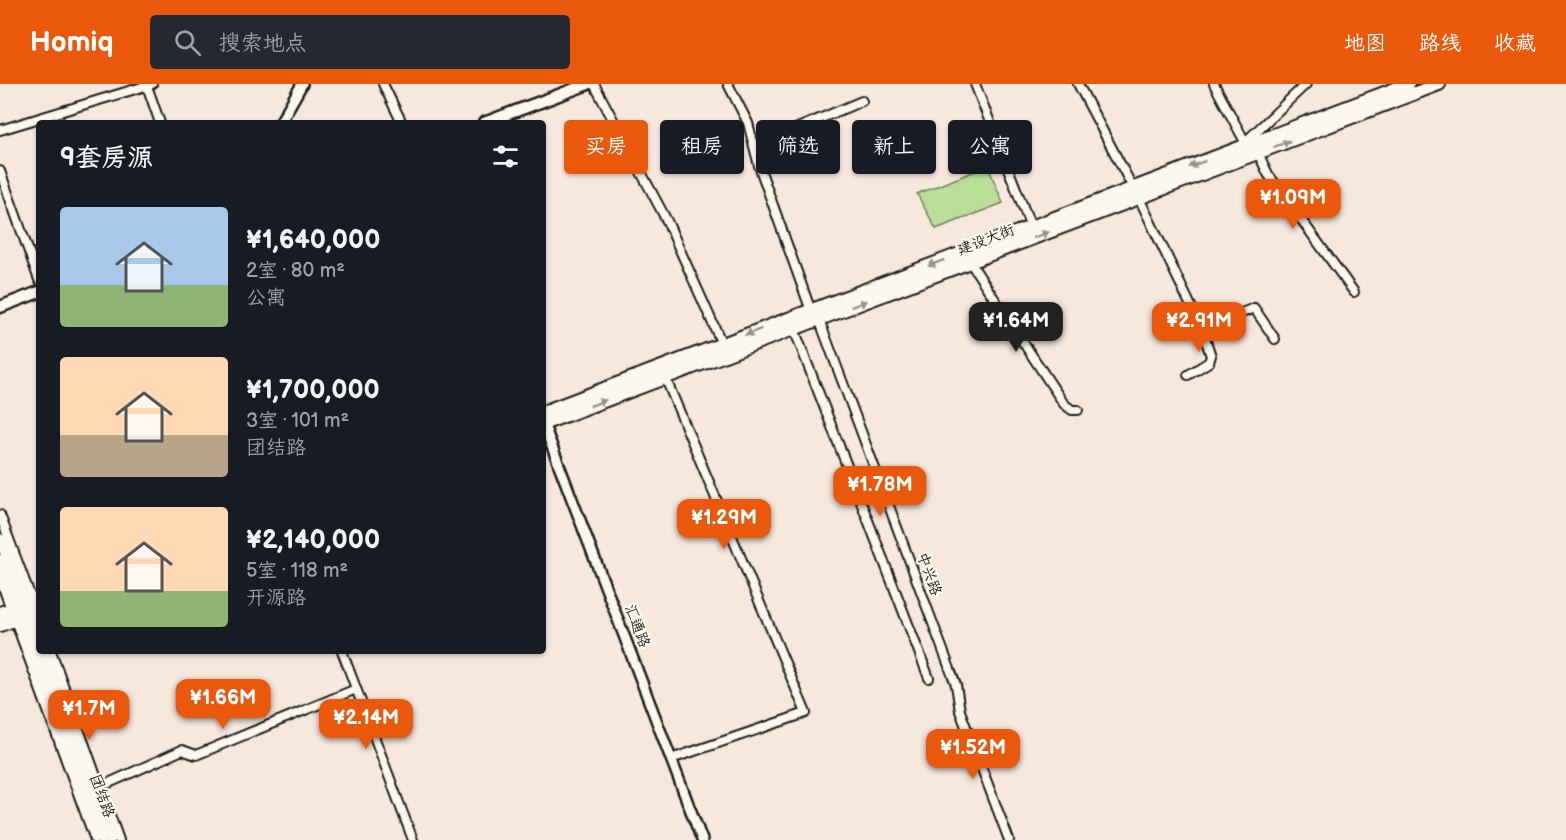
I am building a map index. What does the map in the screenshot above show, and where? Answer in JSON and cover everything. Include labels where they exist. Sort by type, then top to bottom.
[{"type":"main road","points":[[492,120],[588,84]]},
{"type":"main road","name":"建设大街","points":[[546,411],[722,344],[970,262],[1136,193],[1242,145],[1408,84]]},
{"type":"main road","name":"建设大街","points":[[546,423],[794,329],[815,315],[1031,227],[1258,153],[1439,84]]},
{"type":"main road","points":[[0,307],[36,293]]},
{"type":"main road","name":"团结路","points":[[0,539],[36,644]]},
{"type":"main road","name":"团结路","points":[[0,560],[36,637]]},
{"type":"main road","points":[[0,625],[25,611]]},
{"type":"main road","name":"团结路","points":[[39,654],[102,840]]},
{"type":"main road","name":"团结路","points":[[43,654],[110,840]]},
{"type":"street","points":[[282,120],[302,84]]},
{"type":"street","points":[[383,84],[401,120]]},
{"type":"street","points":[[594,84],[667,221],[722,344]]},
{"type":"street","name":"中兴路","points":[[729,84],[743,112],[815,315],[956,685],[960,711],[1009,840]]},
{"type":"street","points":[[975,84],[1031,227]]},
{"type":"street","points":[[1078,84],[1136,193],[1202,329],[1211,356],[1209,362],[1188,375]]},
{"type":"street","points":[[1215,84],[1242,145],[1306,84]]},
{"type":"street","points":[[0,130],[149,85],[159,120]]},
{"type":"street","points":[[754,146],[862,101]]},
{"type":"street","points":[[1258,153],[1268,174],[1354,292]]},
{"type":"street","points":[[0,171],[36,272]]},
{"type":"street","points":[[970,262],[1064,404],[1072,410],[1078,410]]},
{"type":"street","points":[[1202,329],[1254,308],[1275,339]]},
{"type":"street","points":[[794,329],[929,678]]},
{"type":"street","points":[[665,377],[806,713],[671,759]]},
{"type":"street","name":"汇通路","points":[[546,432],[702,840]]},
{"type":"street","points":[[0,515],[36,647]]},
{"type":"street","points":[[0,579],[25,611]]},
{"type":"street","points":[[38,654],[95,840]]},
{"type":"street","points":[[52,654],[119,840]]},
{"type":"street","points":[[343,654],[413,840]]},
{"type":"street","points":[[99,787],[182,750],[196,755],[356,689]]},
{"type":"green space","points":[[968,174],[991,174],[1003,203],[936,229],[917,194]]}]
